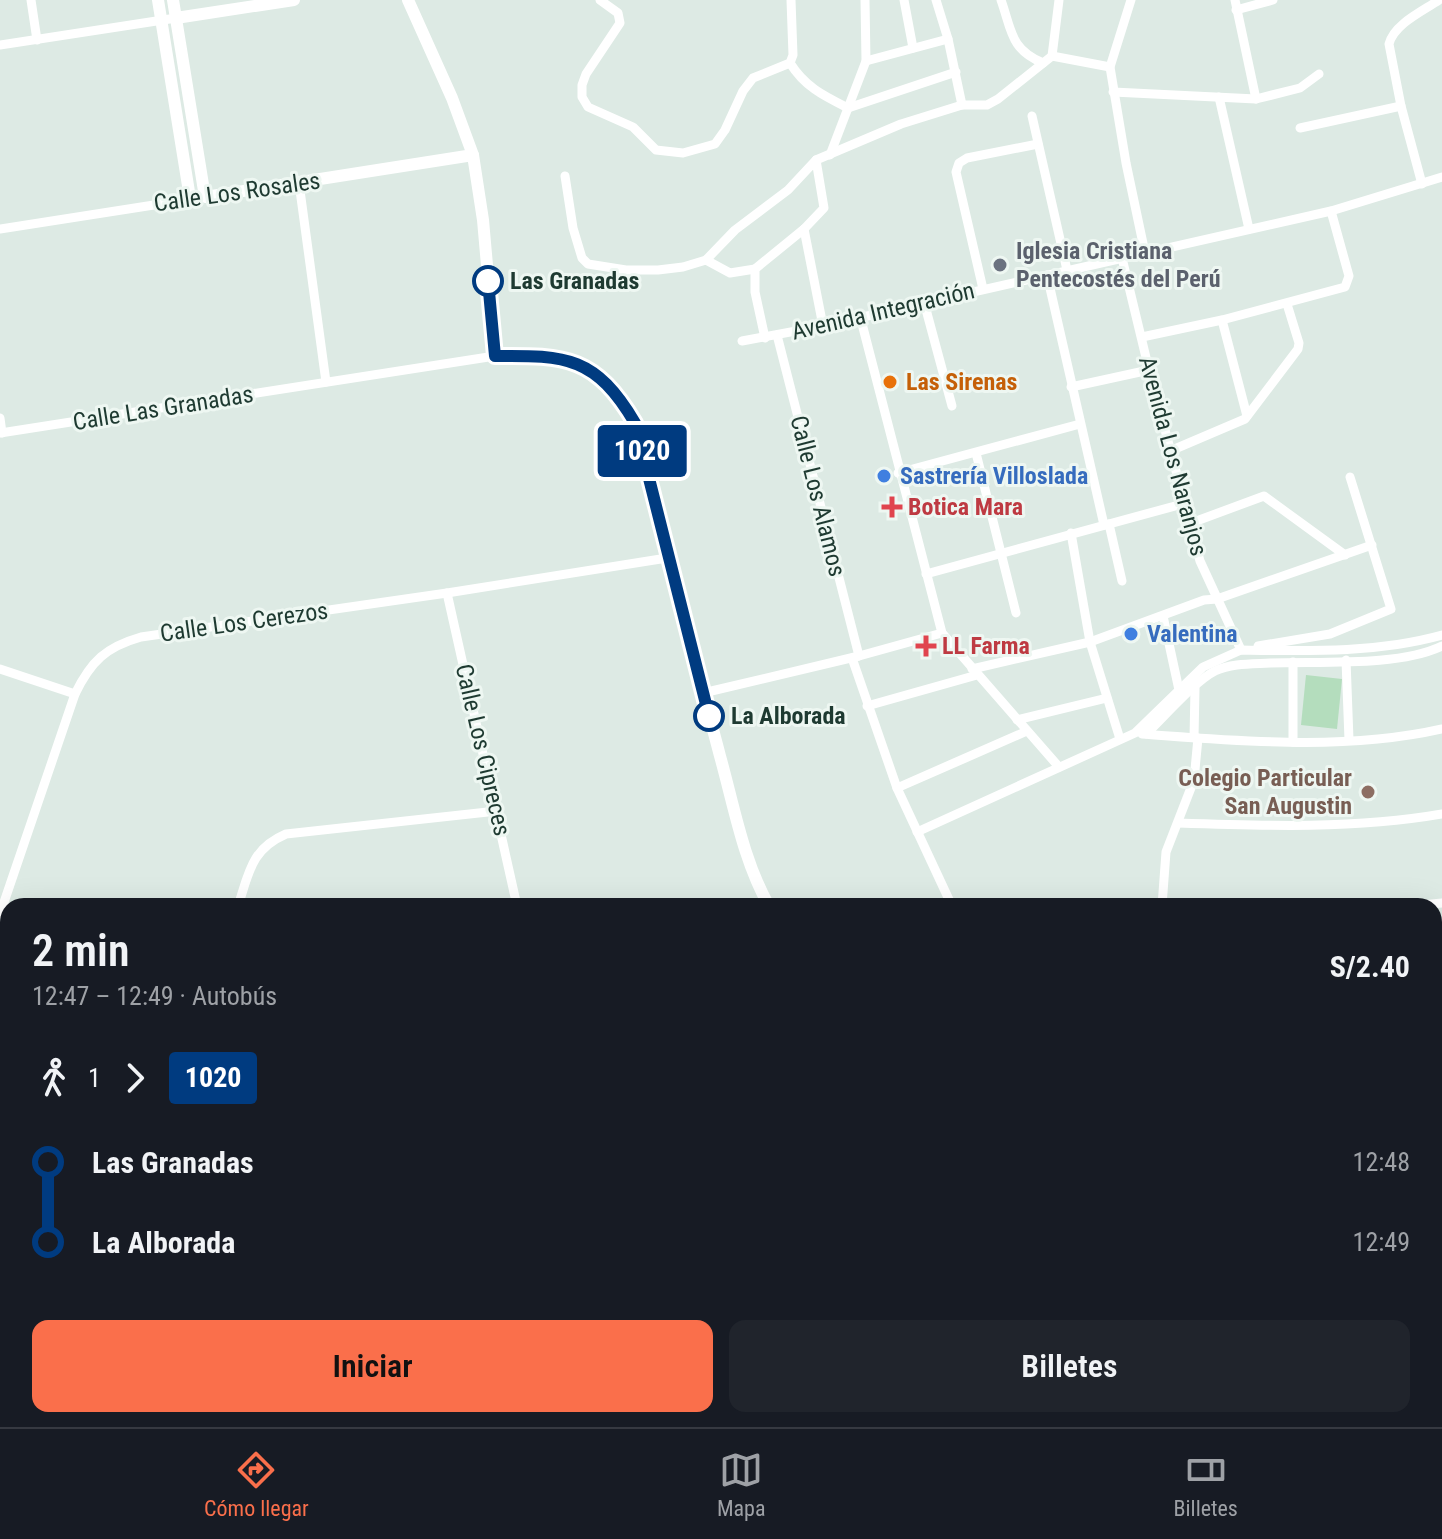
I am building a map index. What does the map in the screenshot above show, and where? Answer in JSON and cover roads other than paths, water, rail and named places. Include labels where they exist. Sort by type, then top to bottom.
[{"type":"street","points":[[31,0],[37,40]]},
{"type":"street","points":[[158,0],[190,198]]},
{"type":"street","points":[[173,0],[205,197]]},
{"type":"street","points":[[0,45],[294,0]]},
{"type":"street","points":[[408,0],[452,98],[473,155],[483,220],[495,356],[557,357],[581,364],[603,379],[635,423],[667,558],[751,869],[765,898]]},
{"type":"street","points":[[600,0],[618,13],[620,23],[586,74],[582,97],[588,107],[598,113],[633,127],[656,150],[683,153],[715,144],[753,78],[790,63],[793,55],[791,0]]},
{"type":"street","points":[[830,155],[866,61],[865,0]]},
{"type":"street","points":[[904,0],[913,48]]},
{"type":"street","points":[[936,0],[962,105]]},
{"type":"street","points":[[1001,0],[1017,46],[1025,55],[1110,67]]},
{"type":"street","points":[[565,176],[573,228],[582,258],[588,264],[626,270],[658,270],[706,260],[735,230],[788,190],[816,160],[901,124],[962,105],[987,105],[998,99],[1048,60],[1059,0]]},
{"type":"street","points":[[1131,0],[1110,67],[1145,253]]},
{"type":"street","points":[[1256,99],[1236,5],[1273,0]]},
{"type":"street","points":[[1422,184],[1401,106],[1389,44],[1399,28],[1439,0]]},
{"type":"street","points":[[866,61],[948,39]]},
{"type":"street","points":[[790,63],[813,90],[848,108],[956,72]]},
{"type":"street","points":[[1113,92],[1256,99],[1300,88],[1319,74]]},
{"type":"street","points":[[1219,97],[1249,229]]},
{"type":"street","points":[[1300,128],[1401,106]]},
{"type":"street","points":[[1032,116],[1067,270]]},
{"type":"street","points":[[983,289],[956,172],[959,163],[967,158],[1038,144]]},
{"type":"street","name":"Calle Los Rosales","points":[[0,229],[473,155]]},
{"type":"street","points":[[706,260],[730,273],[755,269],[804,229],[825,206],[816,160]]},
{"type":"street","name":"Avenida Integración","points":[[742,341],[823,326],[1331,211],[1442,177]]},
{"type":"street","points":[[299,183],[326,382]]},
{"type":"street","points":[[1142,337],[1287,304],[1347,285],[1349,276],[1344,252],[1331,211]]},
{"type":"street","points":[[804,229],[823,326]]},
{"type":"street","name":"Avenida Los Naranjos","points":[[1122,258],[1200,561],[1242,650]]},
{"type":"street","points":[[755,269],[755,292],[765,338]]},
{"type":"street","points":[[1047,275],[1080,424],[1122,581]]},
{"type":"street","points":[[924,302],[952,406]]},
{"type":"street","points":[[1170,451],[1245,419],[1298,349],[1287,304]]},
{"type":"street","points":[[860,316],[898,473],[942,633],[1059,767]]},
{"type":"street","points":[[1222,320],[1247,416]]},
{"type":"street","name":"Calle Los Alamos","points":[[777,335],[867,706],[897,788],[948,898]]},
{"type":"street","name":"Calle Las Granadas","points":[[1,433],[495,356]]},
{"type":"street","points":[[1071,387],[1149,370]]},
{"type":"street","points":[[0,418],[1,433]]},
{"type":"street","points":[[898,473],[1080,424]]},
{"type":"street","points":[[976,453],[1016,613]]},
{"type":"street","points":[[1140,733],[1208,663],[1242,650],[1330,634],[1390,612],[1391,606],[1350,477]]},
{"type":"street","points":[[1191,523],[1264,496],[1345,555]]},
{"type":"street","points":[[926,574],[1186,503]]},
{"type":"street","points":[[1071,533],[1090,642],[1120,739]]},
{"type":"street","points":[[867,706],[974,672],[1090,642],[1204,600],[1217,599],[1372,545]]},
{"type":"street","name":"Calle Los Cerezos","points":[[5,898],[75,694],[83,676],[97,659],[118,644],[141,637],[667,558]]},
{"type":"street","name":"Calle Los Cipreces","points":[[447,593],[515,898]]},
{"type":"street","points":[[1163,616],[1179,690]]},
{"type":"street","points":[[703,693],[942,633]]},
{"type":"street","points":[[1242,650],[1379,648],[1442,635]]},
{"type":"street","points":[[1140,733],[1211,674],[1226,667],[1346,660],[1386,661],[1427,653],[1442,646]]},
{"type":"street","points":[[1346,660],[1349,740]]},
{"type":"street","points":[[1293,662],[1293,742]]},
{"type":"street","points":[[0,669],[75,694]]},
{"type":"street","points":[[1163,898],[1166,852],[1194,780],[1195,688]]},
{"type":"street","points":[[1017,720],[1107,698]]},
{"type":"street","points":[[917,832],[1120,739],[1140,733],[1293,742],[1405,738],[1442,729]]},
{"type":"street","points":[[897,788],[1027,731]]},
{"type":"street","points":[[241,898],[258,852],[270,841],[286,834],[497,811]]},
{"type":"street","points":[[1178,823],[1287,826],[1442,814]]},
{"type":"place","name":"Iglesia Cristiana Pentecostés del Perú","points":[[1000,265]]},
{"type":"place","name":"Las Granadas","points":[[488,281]]},
{"type":"place","name":"Las Sirenas","points":[[890,382]]},
{"type":"place","name":"Sastrería Villoslada","points":[[884,476]]},
{"type":"place","name":"Botica Mara","points":[[892,507]]},
{"type":"place","name":"Valentina","points":[[1131,634]]},
{"type":"place","name":"LL Farma","points":[[926,646]]},
{"type":"place","name":"La Alborada","points":[[709,716]]},
{"type":"place","name":"Colegio Particular San Augustin","points":[[1368,792]]}]
